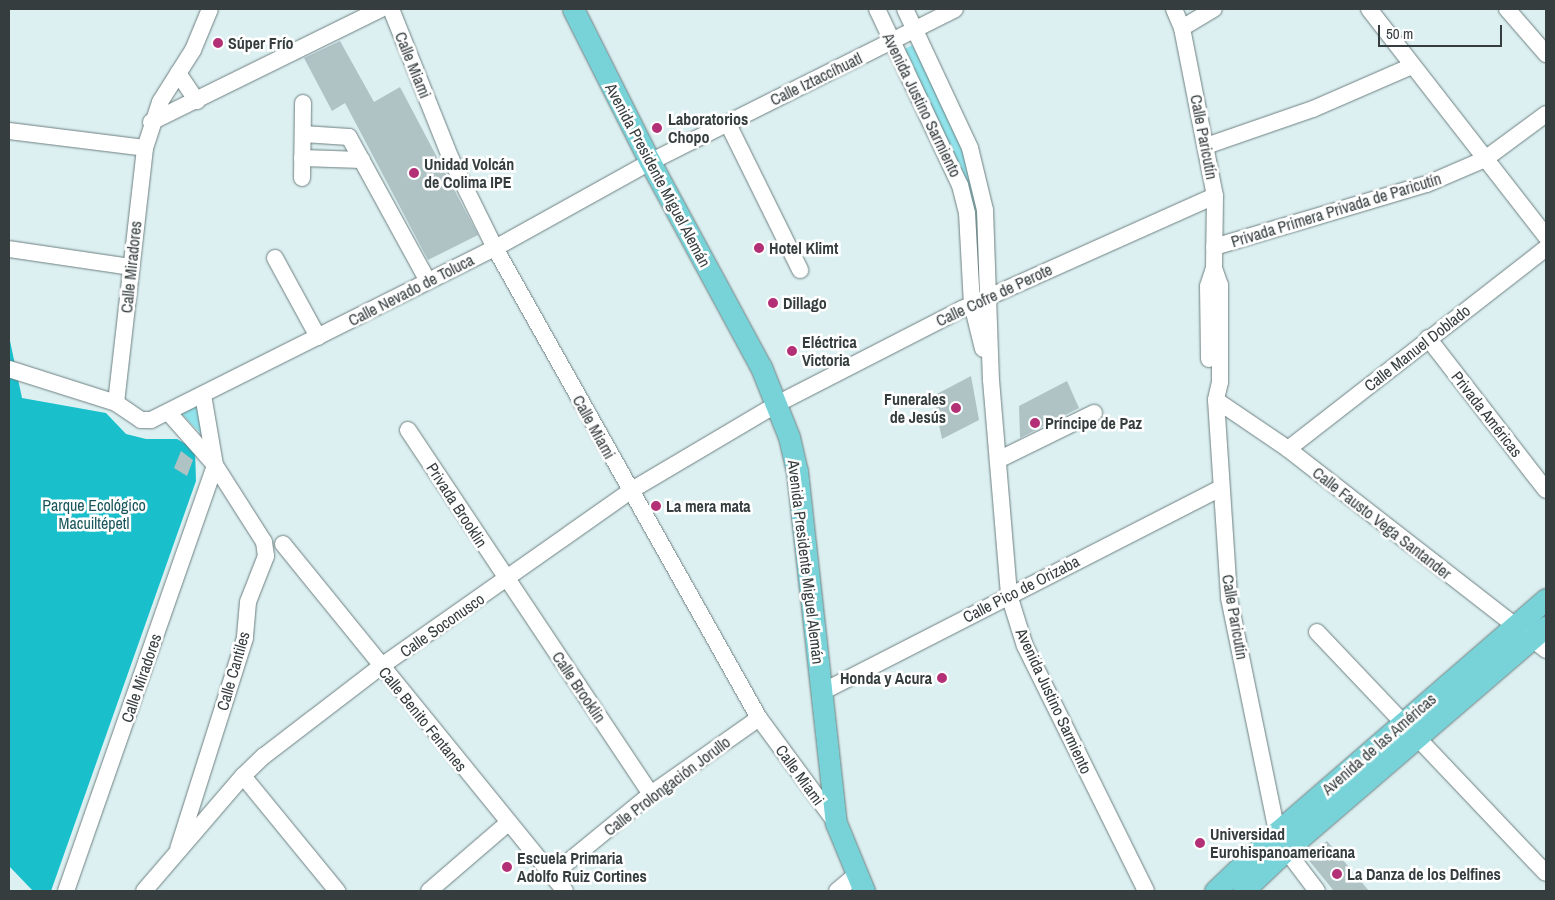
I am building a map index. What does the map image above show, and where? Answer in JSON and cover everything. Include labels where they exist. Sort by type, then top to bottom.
[{"type":"main road","name":"Avenida Presidente Miguel Alemán","points":[[572,9],[650,162],[761,367],[777,404],[797,471],[836,823],[860,884]]},
{"type":"main road","name":"Avenida de las Américas","points":[[1215,891],[1282,841],[1409,731],[1535,635],[1546,599]]},
{"type":"main road","name":"Avenida de las Américas","points":[[1243,891],[1282,841]]},
{"type":"street","name":"Calle Miradores","points":[[116,403],[144,148],[151,122],[193,50],[210,9]]},
{"type":"street","points":[[151,122],[381,9]]},
{"type":"street","name":"Calle Miami","points":[[391,9],[451,159],[495,248],[758,718],[836,823]]},
{"type":"street","name":"Avenida Justino Sarmiento","points":[[876,9],[960,185],[967,213],[972,304],[991,380]]},
{"type":"street","name":"Avenida Justino Sarmiento","points":[[905,9],[970,148],[980,180],[985,210],[991,380],[1009,595],[1025,646],[1146,891]]},
{"type":"street","name":"Calle Iztaccíhuatl","points":[[650,162],[955,9]]},
{"type":"street","name":"Calle Paricutín","points":[[1174,9],[1182,28],[1215,196],[1214,268],[1208,286],[1209,385],[1216,400],[1229,598],[1282,841]]},
{"type":"street","points":[[1182,28],[1214,9]]},
{"type":"street","points":[[1369,9],[1546,236]]},
{"type":"street","points":[[1508,9],[1546,54]]},
{"type":"street","points":[[1206,146],[1313,110],[1412,66]]},
{"type":"street","points":[[178,73],[197,101]]},
{"type":"street","points":[[302,178],[303,103]]},
{"type":"street","name":"Privada Primera Privada de Paricutín","points":[[1214,247],[1427,184],[1485,159],[1546,114]]},
{"type":"street","points":[[728,124],[800,270]]},
{"type":"street","points":[[9,131],[144,148]]},
{"type":"street","points":[[303,134],[349,137],[428,281]]},
{"type":"street","points":[[302,158],[362,160]]},
{"type":"street","name":"Calle Nevado de Toluca","points":[[168,412],[495,248],[650,162]]},
{"type":"street","name":"Calle Cofre de Perote","points":[[777,404],[988,296],[1215,196]]},
{"type":"street","name":"Calle Manuel Doblado","points":[[1288,449],[1428,338],[1546,248]]},
{"type":"street","points":[[9,249],[131,267]]},
{"type":"street","points":[[276,258],[318,337]]},
{"type":"street","name":"Privada Américas","points":[[1428,338],[1546,490]]},
{"type":"street","points":[[9,369],[116,403],[141,420],[168,412],[215,466]]},
{"type":"street","name":"Calle Miradores","points":[[66,891],[215,466],[203,395]]},
{"type":"street","name":"Calle Fausto Vega Santander","points":[[1216,400],[1288,449],[1535,635]]},
{"type":"street","name":"Calle Soconusco","points":[[144,891],[175,858],[242,776],[380,667],[630,491],[777,404]]},
{"type":"street","points":[[998,460],[1094,413]]},
{"type":"street","name":"Privada Brooklin","points":[[408,430],[506,580]]},
{"type":"street","name":"Calle Cantiles","points":[[175,858],[245,638],[248,602],[266,556],[264,542],[215,466]]},
{"type":"street","name":"Calle Pico de Orizaba","points":[[822,692],[1222,488]]},
{"type":"street","name":"Calle Benito Fentanes","points":[[283,544],[380,667],[565,891]]},
{"type":"street","name":"Calle Brooklin","points":[[506,580],[651,794]]},
{"type":"street","points":[[1317,632],[1409,731],[1546,873]]},
{"type":"street","name":"Calle Prolongación Jorullo","points":[[552,875],[651,794],[758,718]]},
{"type":"street","points":[[242,776],[337,891]]},
{"type":"street","points":[[429,891],[508,823]]},
{"type":"street","points":[[1282,841],[1317,891]]},
{"type":"street","points":[[837,891],[860,884]]},
{"type":"shaded area","points":[[912,45],[967,150],[979,186],[983,276],[978,278],[968,187],[905,49]]},
{"type":"shaded area","points":[[199,404],[206,439],[180,412]]},
{"type":"green space","name":"Parque Ecológico Macuiltépetl","points":[[9,336],[22,398],[106,413],[126,434],[146,439],[177,439],[195,449],[196,481],[51,891],[33,891],[9,866]]},
{"type":"building","name":"Unidad Volcán de Colima IPE","points":[[340,41],[374,102],[400,87],[478,235],[428,260],[345,103],[332,111],[304,58]]},
{"type":"building","name":"Funerales de Jesús","points":[[971,376],[979,420],[942,439],[933,396]]},
{"type":"building","name":"Príncipe de Paz","points":[[1067,381],[1079,408],[1020,438],[1019,406]]},
{"type":"building","points":[[181,451],[193,460],[187,476],[174,468]]},
{"type":"building","name":"La Danza de los Delfines","points":[[1327,841],[1369,891],[1334,891],[1307,858]]},
{"type":"place","name":"Súper Frío","points":[[218,43]]},
{"type":"place","name":"Laboratorios Chopo","points":[[657,128]]},
{"type":"place","name":"Unidad Volcán de Colima IPE","points":[[414,173]]},
{"type":"place","name":"Hotel Klimt","points":[[759,248]]},
{"type":"place","name":"Dillago","points":[[773,303]]},
{"type":"place","name":"Eléctrica Victoria","points":[[792,351]]},
{"type":"place","name":"Funerales de Jesús","points":[[956,408]]},
{"type":"place","name":"Príncipe de Paz","points":[[1035,423]]},
{"type":"place","name":"La mera mata","points":[[656,506]]},
{"type":"place","name":"Honda y Acura","points":[[942,678]]},
{"type":"place","name":"Universidad Eurohispanoamericana","points":[[1200,843]]},
{"type":"place","name":"Escuela Primaria Adolfo Ruiz Cortines","points":[[507,867]]},
{"type":"place","name":"La Danza de los Delfines","points":[[1337,874]]}]
